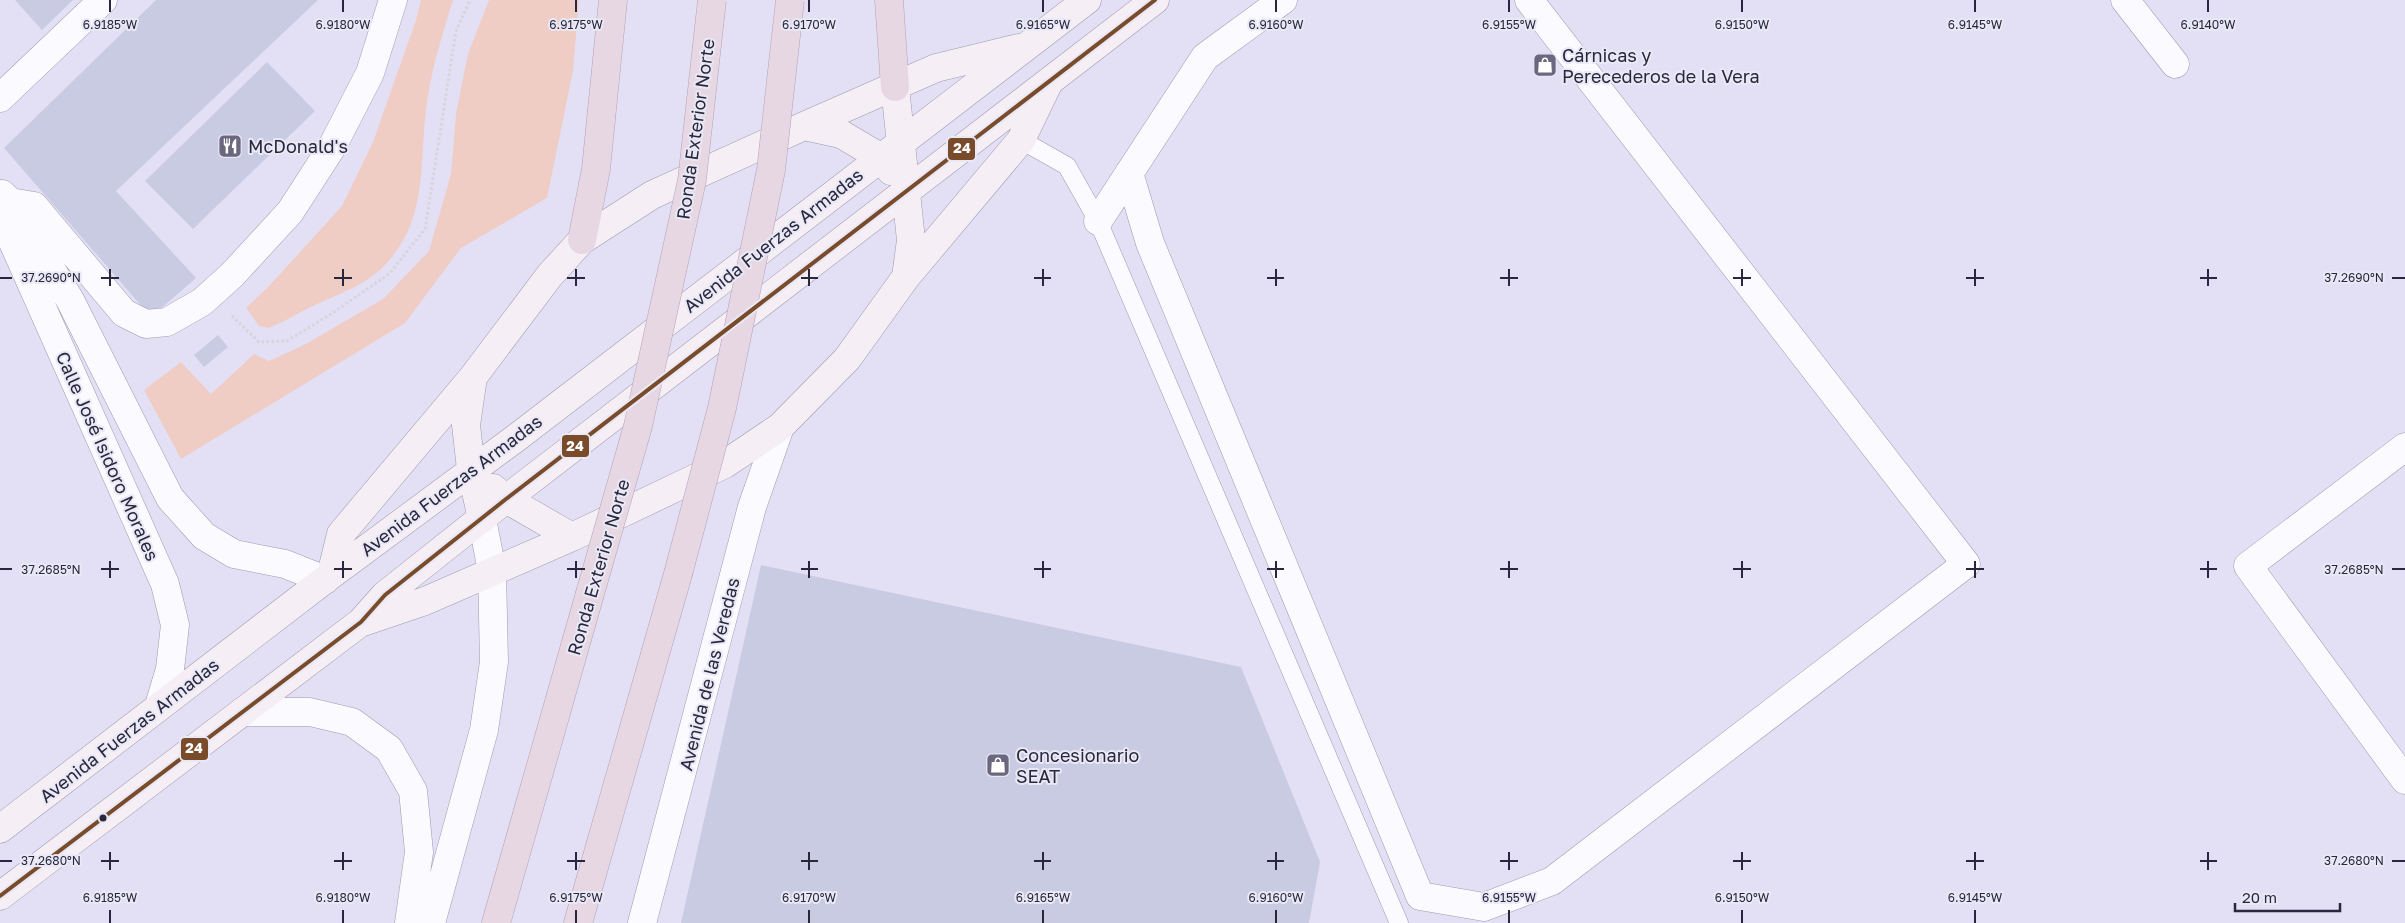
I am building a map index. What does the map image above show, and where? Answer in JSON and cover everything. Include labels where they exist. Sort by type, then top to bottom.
[{"type":"highway","points":[[582,240],[596,169],[613,0]]},
{"type":"highway","name":"Ronda Exterior Norte","points":[[496,923],[638,426],[692,180],[712,0]]},
{"type":"highway","points":[[578,923],[678,574],[722,408],[771,170],[790,0]]},
{"type":"highway","points":[[889,0],[895,87]]},
{"type":"main road","name":"Avenida Fuerzas Armadas","points":[[0,829],[471,469],[516,438],[901,140],[1087,0]]},
{"type":"main road","points":[[0,896],[361,622],[385,595],[506,499],[1051,78],[1155,0]]},
{"type":"main road","points":[[328,578],[341,534],[473,377],[550,275],[582,240],[652,195],[936,68],[1028,45]]},
{"type":"main road","points":[[361,622],[425,601],[572,537],[726,464],[780,427],[847,359],[906,277],[1021,140],[1051,78]]},
{"type":"main road","points":[[895,87],[911,240],[906,277]]},
{"type":"main road","points":[[804,126],[841,134],[880,158],[906,190]]},
{"type":"main road","points":[[473,377],[466,425],[471,469],[482,519]]},
{"type":"main road","points":[[471,469],[506,499],[572,537]]},
{"type":"street","points":[[0,98],[103,0]]},
{"type":"street","points":[[3,202],[34,206],[124,313],[146,324],[167,322],[202,302],[232,275],[290,212],[332,147],[370,73],[393,0]]},
{"type":"street","points":[[1098,221],[1205,57],[1283,0]]},
{"type":"street","points":[[1129,173],[1150,243],[1420,896],[1484,907],[1552,881],[1966,564],[1529,0]]},
{"type":"street","points":[[2125,0],[2175,64]]},
{"type":"street","name":"Calle José Isidoro Morales","points":[[3,202],[70,300],[170,498],[204,536],[234,554],[285,564],[328,578]]},
{"type":"street","name":"Calle José Isidoro Morales","points":[[3,202],[165,584],[175,625],[170,669],[159,706]]},
{"type":"street","name":"Avenida de las Veredas","points":[[642,923],[752,507],[780,427]]},
{"type":"street","points":[[2405,447],[2248,566],[2405,780]]},
{"type":"street","points":[[431,923],[484,730],[494,662],[492,571],[482,519]]},
{"type":"street","points":[[242,712],[310,712],[352,722],[389,749],[413,791],[419,852],[409,923]]},
{"type":"lane","points":[[1021,140],[1067,166],[1098,221],[1399,923]]},
{"type":"path","points":[[228,313],[259,342],[287,341],[389,274],[425,229],[456,31],[470,0]]},
{"type":"shaded area","points":[[421,0],[453,0],[430,83],[419,192],[409,230],[399,248],[385,265],[369,279],[275,326],[269,328],[259,326],[246,308],[269,286],[342,206],[373,142],[416,20]]},
{"type":"shaded area","points":[[489,0],[579,0],[573,71],[547,198],[461,248],[405,323],[181,459],[144,390],[181,362],[211,394],[254,354],[269,361],[306,344],[383,299],[429,251],[451,174],[456,114],[468,54]]},
{"type":"building","points":[[15,0],[73,0],[42,30]]},
{"type":"building","points":[[156,0],[318,0],[116,191],[196,278],[158,311],[144,309],[4,148]]},
{"type":"building","name":"McDonald's","points":[[267,62],[315,111],[193,229],[145,181]]},
{"type":"building","points":[[218,335],[228,347],[204,367],[194,355]]},
{"type":"building","name":"Concesionario SEAT","points":[[761,565],[1241,667],[1320,862],[1309,923],[681,923]]},
{"type":"transit line","name":"24","points":[[0,896],[361,622],[385,595],[506,499],[1155,0]]},
{"type":"place","name":"Cárnicas y Perecederos de la Vera","points":[[1545,65]]},
{"type":"place","name":"McDonald's","points":[[230,146]]},
{"type":"place","name":"Concesionario SEAT","points":[[998,765]]}]
